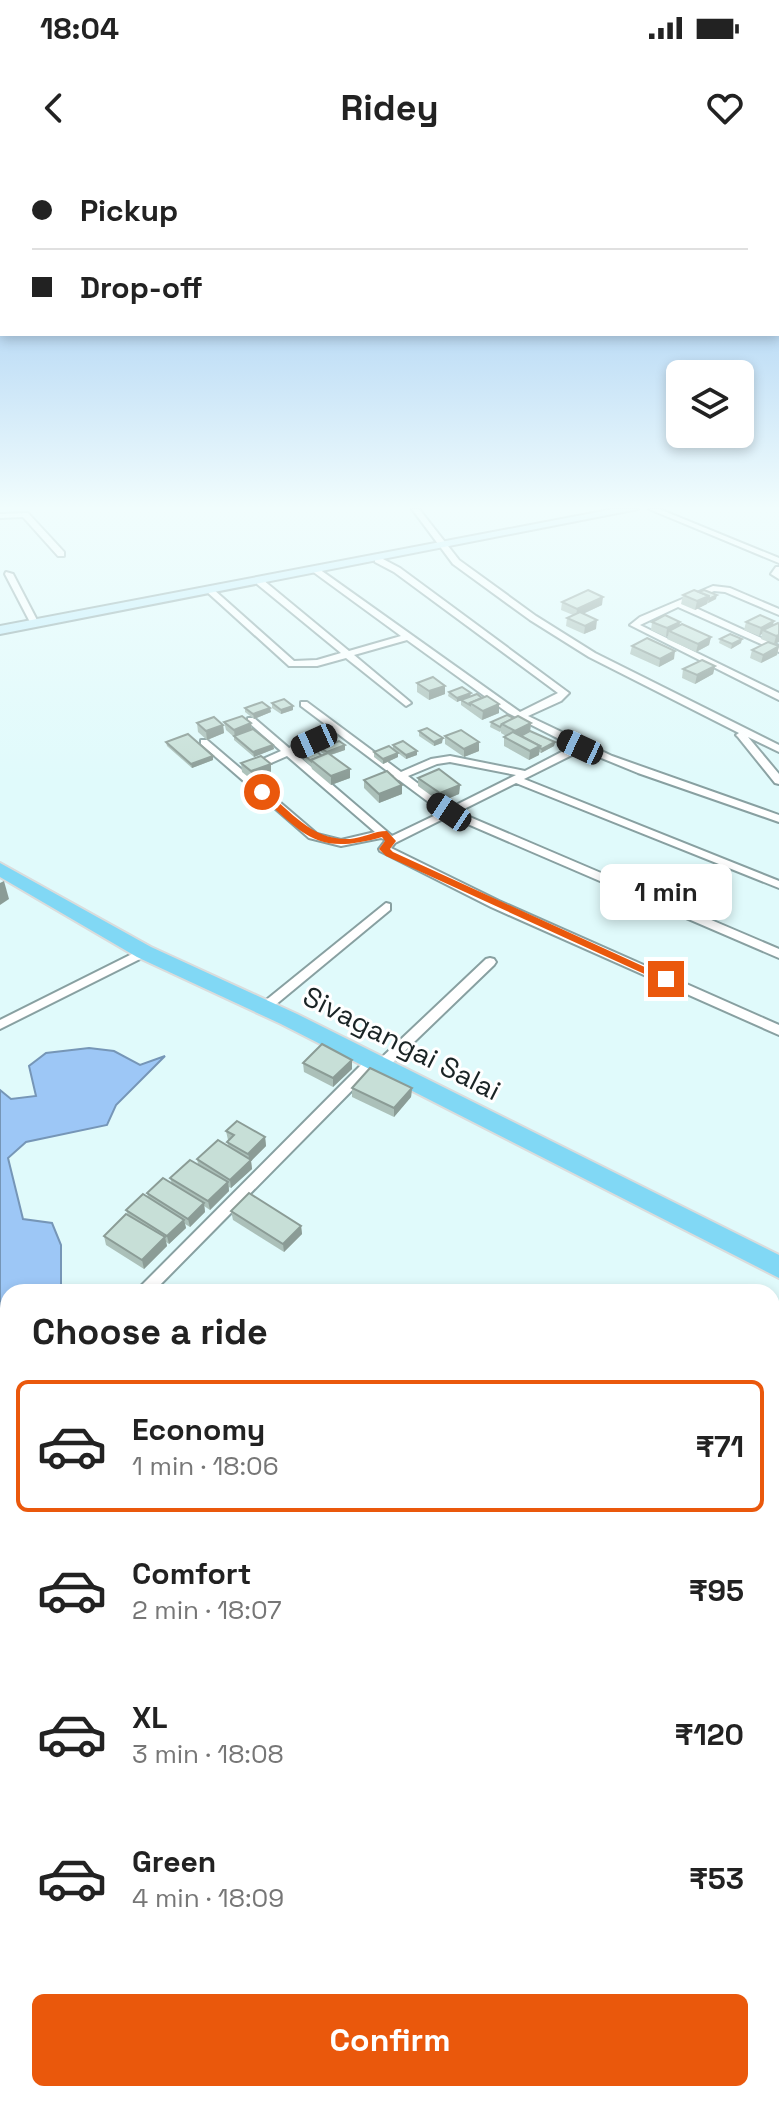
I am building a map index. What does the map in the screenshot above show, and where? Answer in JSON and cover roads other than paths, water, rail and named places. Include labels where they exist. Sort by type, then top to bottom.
[{"type":"main road","name":"Sivagangai Salai","points":[[0,869],[144,952],[264,1008],[779,1267]]},
{"type":"street","points":[[22,600],[35,624]]},
{"type":"street","points":[[0,630],[164,600]]},
{"type":"street","points":[[220,600],[292,664],[317,663],[409,637]]},
{"type":"street","points":[[280,600],[406,703]]},
{"type":"street","points":[[356,600],[520,716],[580,747],[779,819]]},
{"type":"street","points":[[438,600],[564,693],[558,699],[520,716]]},
{"type":"street","points":[[507,600],[569,641],[779,749]]},
{"type":"street","points":[[684,600],[634,625],[779,697]]},
{"type":"street","points":[[748,600],[779,612]]},
{"type":"street","points":[[677,603],[779,649]]},
{"type":"street","points":[[304,704],[449,812],[779,954]]},
{"type":"street","points":[[251,720],[387,837]]},
{"type":"street","points":[[733,727],[779,781]]},
{"type":"street","points":[[240,773],[339,730]]},
{"type":"street","points":[[204,742],[313,836],[326,841],[354,842],[387,837],[449,812],[580,747]]},
{"type":"street","points":[[398,777],[435,761],[450,759],[521,776],[779,885]]},
{"type":"street","points":[[387,837],[384,849],[402,860],[779,1030]]},
{"type":"street","points":[[264,1008],[386,907]]},
{"type":"street","points":[[0,1025],[144,952]]},
{"type":"street","points":[[152,1284],[376,1064],[490,962]]},
{"type":"water","points":[[89,1048],[114,1051],[140,1065],[165,1056],[116,1105],[107,1125],[26,1142],[8,1158],[23,1219],[52,1223],[61,1245],[61,1284],[0,1284],[0,1090],[11,1099],[36,1096],[29,1066],[46,1053]]}]
